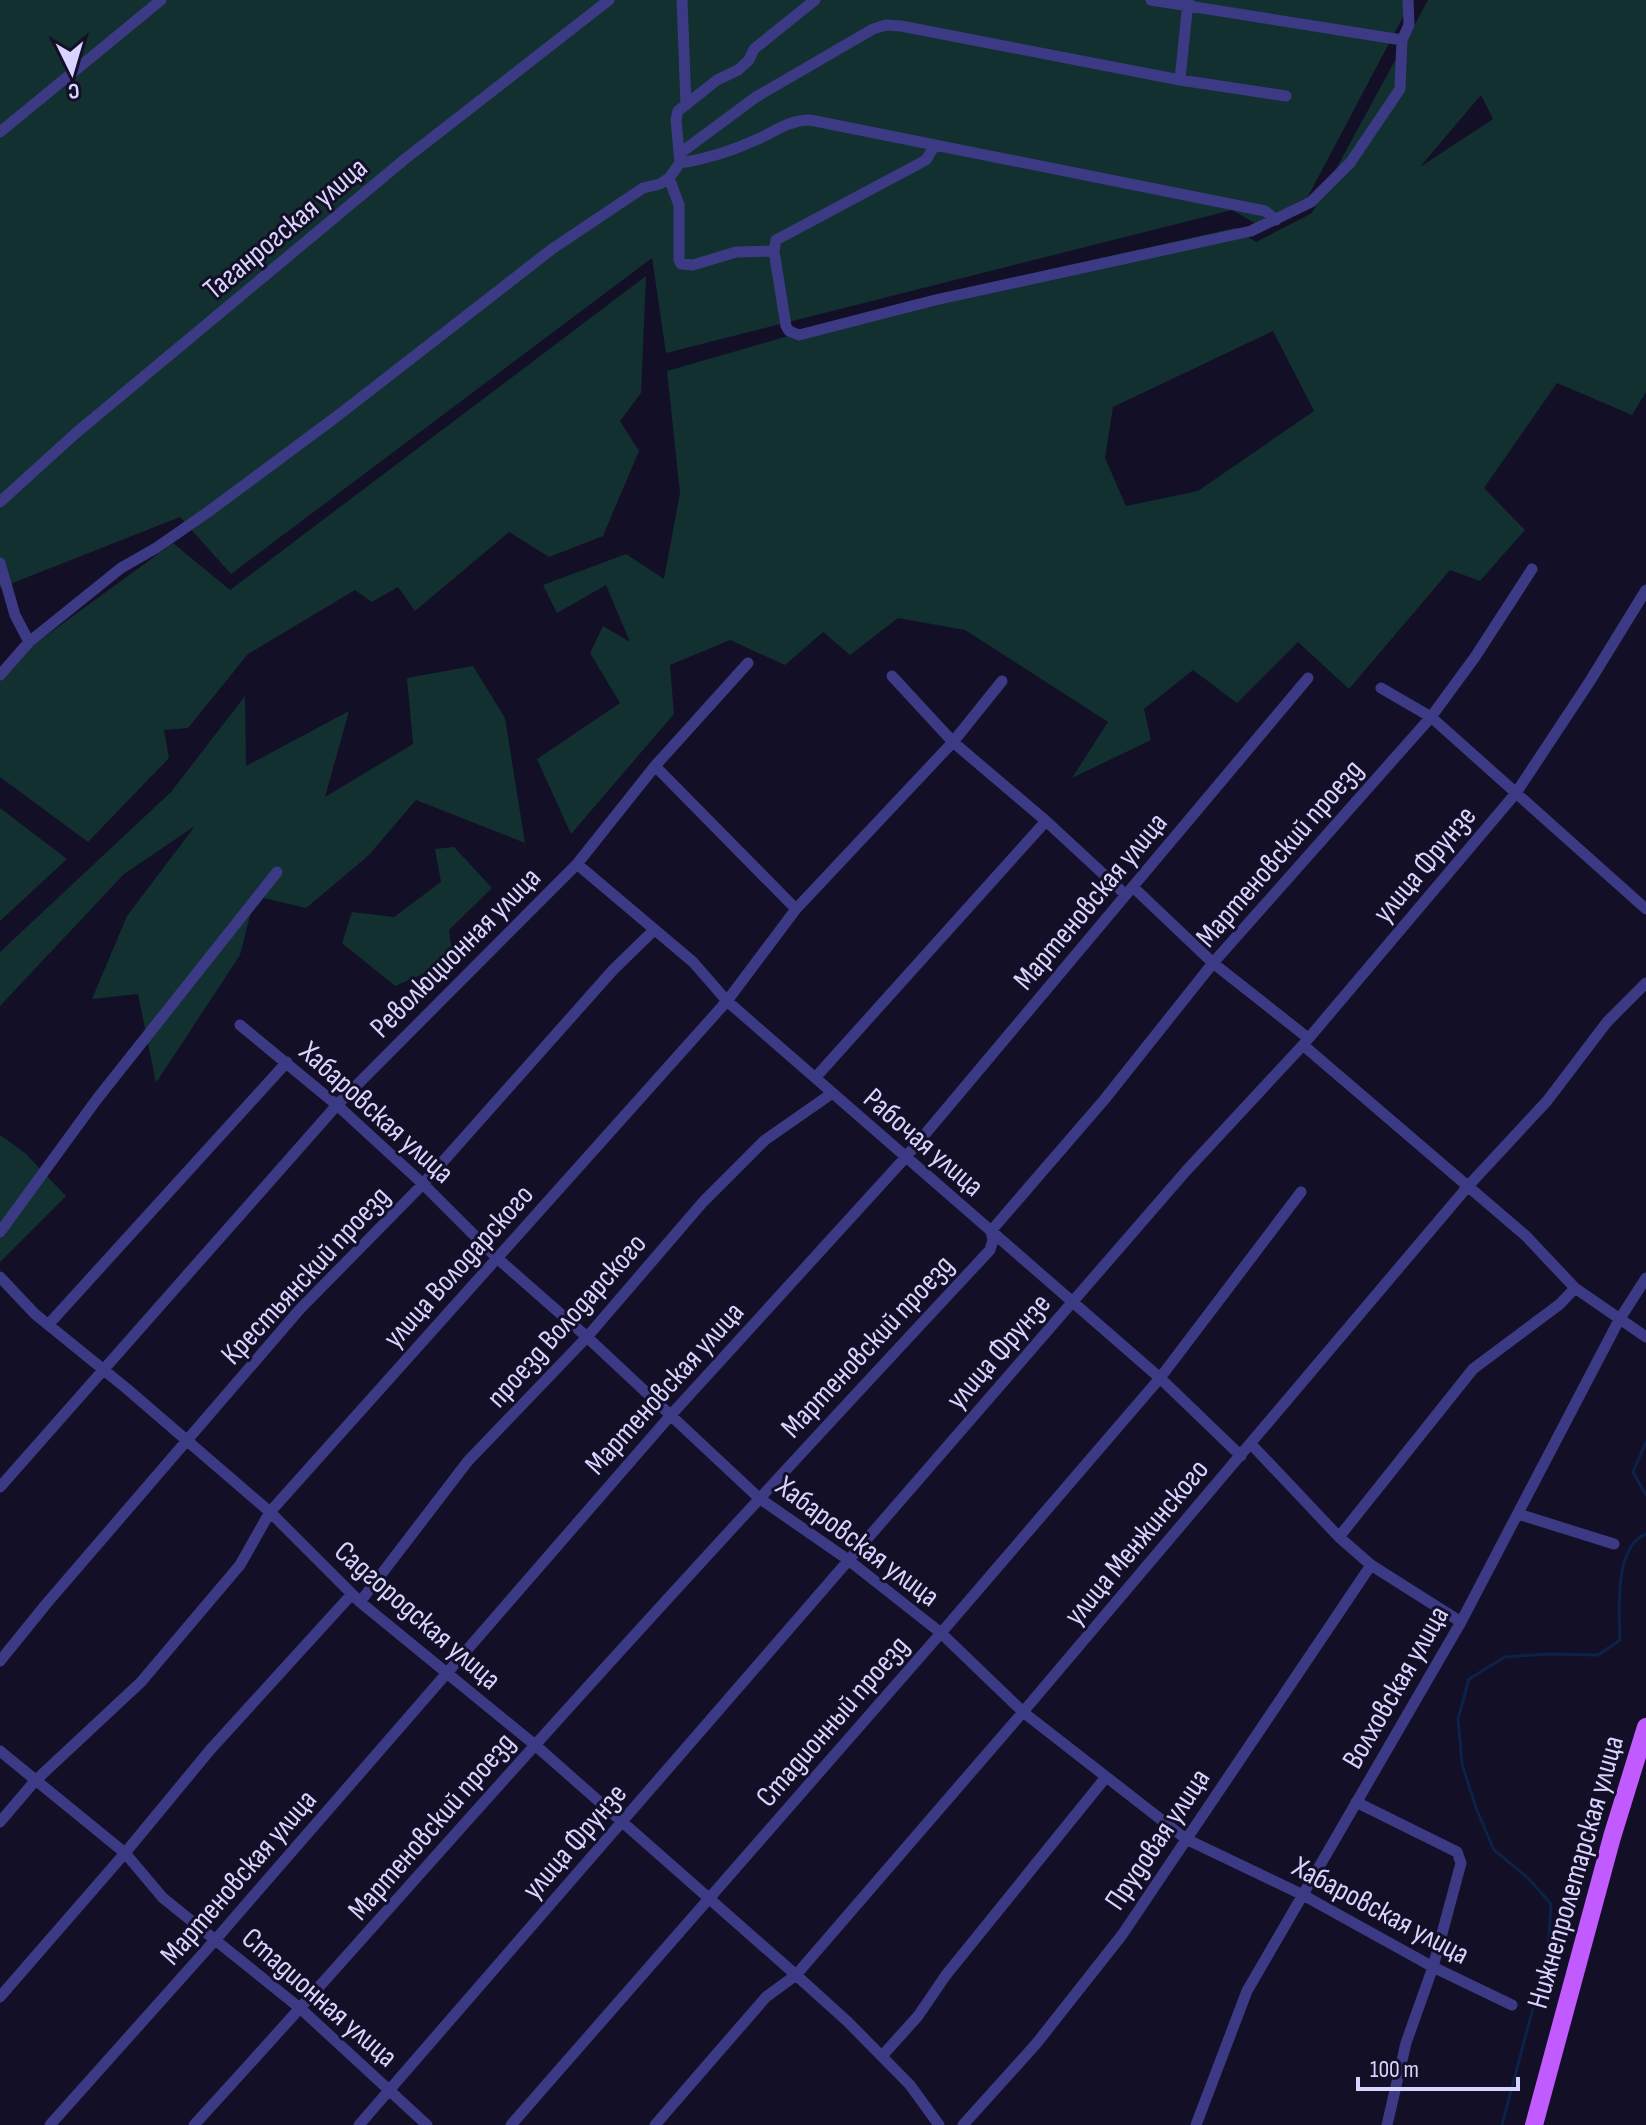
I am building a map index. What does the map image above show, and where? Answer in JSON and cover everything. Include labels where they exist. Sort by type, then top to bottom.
[{"type":"main road","name":"Нижнепролетарская улица","points":[[1534,2125],[1612,1837],[1646,1727]]},
{"type":"street","points":[[0,132],[161,0]]},
{"type":"street","name":"Таганрогская улица","points":[[0,502],[76,433],[393,169],[609,0]]},
{"type":"street","points":[[682,0],[686,105]]},
{"type":"street","points":[[679,159],[678,111],[727,74],[738,70],[749,60],[754,49],[815,0]]},
{"type":"street","points":[[1151,0],[1402,40]]},
{"type":"street","points":[[935,145],[926,160],[776,240],[774,251],[789,331],[799,335],[935,300],[1251,231],[1311,202],[1350,163],[1400,89],[1402,40],[1409,25],[1408,0]]},
{"type":"street","points":[[1180,80],[1188,4]]},
{"type":"street","points":[[0,675],[29,642],[121,568],[156,548],[348,408],[552,249],[643,188],[669,178],[679,159],[756,97],[873,29],[886,25],[901,26],[1180,80],[1286,96]]},
{"type":"street","points":[[679,159],[705,159],[800,120],[1265,211],[1276,220]]},
{"type":"street","points":[[669,178],[679,205],[681,264],[693,265],[736,252],[774,251]]},
{"type":"street","points":[[0,563],[15,615],[29,642]]},
{"type":"street","name":"Мартеновский проезд","points":[[194,2125],[759,1498],[990,1250],[993,1240],[991,1231],[1104,1100],[1213,963],[1431,717],[1475,657],[1532,569]]},
{"type":"street","name":"улица Фрунзе","points":[[359,2125],[847,1559],[1186,1171],[1305,1041],[1516,793],[1646,590]]},
{"type":"street","name":"Революционная улица","points":[[0,1487],[337,1105],[577,864],[655,766],[748,663]]},
{"type":"street","points":[[892,676],[953,742],[1305,1041],[1526,1236],[1575,1288],[1646,1337]]},
{"type":"street","name":"Мартеновская улица","points":[[50,2125],[216,1939],[670,1416],[905,1158],[1308,678]]},
{"type":"street","name":"улица Володарского","points":[[0,1822],[35,1781],[141,1682],[240,1565],[270,1512],[727,1001],[796,909],[953,742],[1002,681]]},
{"type":"street","points":[[1381,688],[1431,717],[1646,909]]},
{"type":"street","points":[[655,766],[796,909]]},
{"type":"street","points":[[815,1078],[1046,821]]},
{"type":"street","name":"Рабочая улица","points":[[577,864],[693,962],[727,1001],[831,1094],[1160,1378],[1241,1456]]},
{"type":"street","points":[[0,1232],[97,1099],[277,872]]},
{"type":"street","name":"Крестьянский проезд","points":[[0,1661],[300,1309],[423,1184],[613,970],[653,931]]},
{"type":"street","name":"улица Менжинского","points":[[655,2125],[766,1997],[796,1975],[1469,1185],[1547,1101],[1607,1022],[1646,983]]},
{"type":"street","name":"Хабаровская улица","points":[[240,1025],[337,1105],[497,1258],[587,1337],[759,1498],[847,1559],[941,1633],[1023,1712],[1186,1839],[1303,1895],[1433,1967],[1512,2005]]},
{"type":"street","points":[[48,1325],[287,1062]]},
{"type":"street","name":"проезд Володарского","points":[[0,1997],[210,1750],[356,1598],[468,1461],[587,1337],[703,1202],[765,1140],[831,1094]]},
{"type":"street","name":"Стадионный проезд","points":[[511,2125],[1160,1378],[1301,1192]]},
{"type":"street","name":"Садгородская улица","points":[[0,1277],[48,1325],[270,1512],[356,1598],[535,1745],[796,1975],[910,2085],[939,2125]]},
{"type":"street","name":"Волховская улица","points":[[1196,2125],[1247,1991],[1461,1622],[1619,1320],[1646,1278]]},
{"type":"street","points":[[1339,1537],[1473,1369],[1560,1304],[1575,1288]]},
{"type":"street","points":[[1251,1444],[1339,1537],[1371,1565],[1461,1622]]},
{"type":"street","points":[[1518,1514],[1614,1544]]},
{"type":"street","name":"Прудовая улица","points":[[963,2125],[1036,2044],[1122,1935],[1371,1565]]},
{"type":"street","name":"Стадионная улица","points":[[0,1751],[125,1853],[163,1898],[301,2009],[427,2125]]},
{"type":"street","points":[[882,2056],[918,2016],[946,1975],[1106,1777]]},
{"type":"street","points":[[1356,1802],[1457,1852],[1460,1857],[1450,1910],[1406,2043],[1387,2125]]},
{"type":"green space","points":[[0,0],[1412,0],[1305,202],[1260,226],[1232,210],[666,353],[652,258],[231,574],[180,517],[0,588]]},
{"type":"green space","points":[[1428,0],[1646,0],[1646,392],[1632,415],[1557,383],[1484,488],[1525,530],[1480,581],[1450,570],[1349,689],[1298,642],[1237,703],[1193,670],[1144,709],[1151,740],[1072,778],[1108,722],[965,630],[898,618],[850,655],[823,632],[785,665],[730,640],[670,665],[674,714],[571,834],[537,759],[620,703],[590,653],[603,626],[630,642],[606,585],[557,613],[543,585],[626,554],[664,579],[680,493],[667,371],[909,301],[1235,228],[1256,242],[1312,213]],"holes":[[[1481,95],[1493,119],[1420,167]],[[1273,331],[1314,411],[1198,491],[1126,506],[1105,458],[1113,407]]]},
{"type":"green space","points":[[646,276],[641,393],[620,421],[639,451],[603,536],[549,557],[509,532],[415,611],[398,587],[372,602],[355,590],[248,654],[188,728],[164,730],[169,758],[88,842],[0,777],[0,674],[10,662],[173,543],[230,590]]},
{"type":"green space","points":[[473,666],[505,718],[525,843],[416,800],[368,856],[306,908],[255,896],[240,955],[156,1083],[138,994],[92,999],[127,916],[195,826],[124,874],[0,1006],[0,952],[171,792],[245,696],[246,766],[349,711],[325,797],[413,744],[407,678]]},
{"type":"green space","points":[[0,808],[67,859],[0,921]]},
{"type":"green space","points":[[454,847],[492,888],[449,930],[453,961],[395,986],[342,943],[352,912],[394,917],[441,882],[435,849]]},
{"type":"green space","points":[[0,1135],[25,1153],[66,1196],[0,1262]]},
{"type":"waterway","points":[[1646,1442],[1633,1472],[1646,1495]]},
{"type":"waterway","points":[[1502,2125],[1548,1951],[1551,1904],[1528,1878],[1494,1850],[1462,1764],[1458,1719],[1469,1679],[1505,1657],[1598,1655],[1620,1640],[1619,1597],[1623,1565],[1636,1541],[1646,1534]]}]
